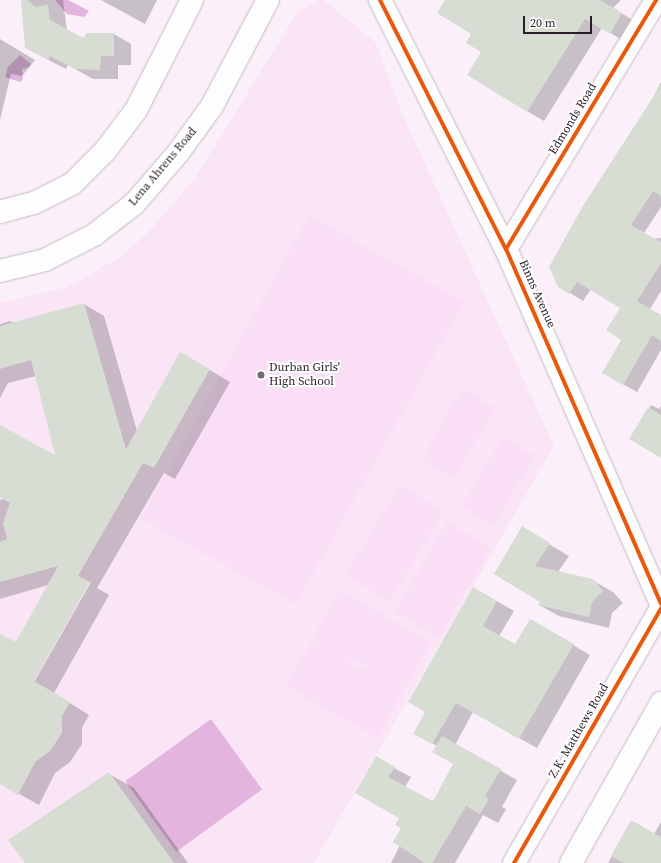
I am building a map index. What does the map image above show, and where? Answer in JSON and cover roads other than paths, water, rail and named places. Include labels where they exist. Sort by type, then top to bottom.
[{"type":"street","points":[[0,212],[34,203],[72,184],[105,152],[136,110],[192,0]]},
{"type":"street","name":"Lena Ahrens Road","points":[[0,271],[45,260],[94,235],[134,204],[178,153],[212,106],[268,0]]},
{"type":"street","name":"Binns Avenue","points":[[380,0],[506,249],[661,604]]},
{"type":"street","name":"Edmonds Road","points":[[506,249],[656,0]]},
{"type":"street","name":"Z.K. Matthews Road","points":[[514,863],[661,608]]},
{"type":"street","points":[[571,863],[661,703]]},
{"type":"place","name":"Durban Girls' High School","points":[[261,375]]}]
